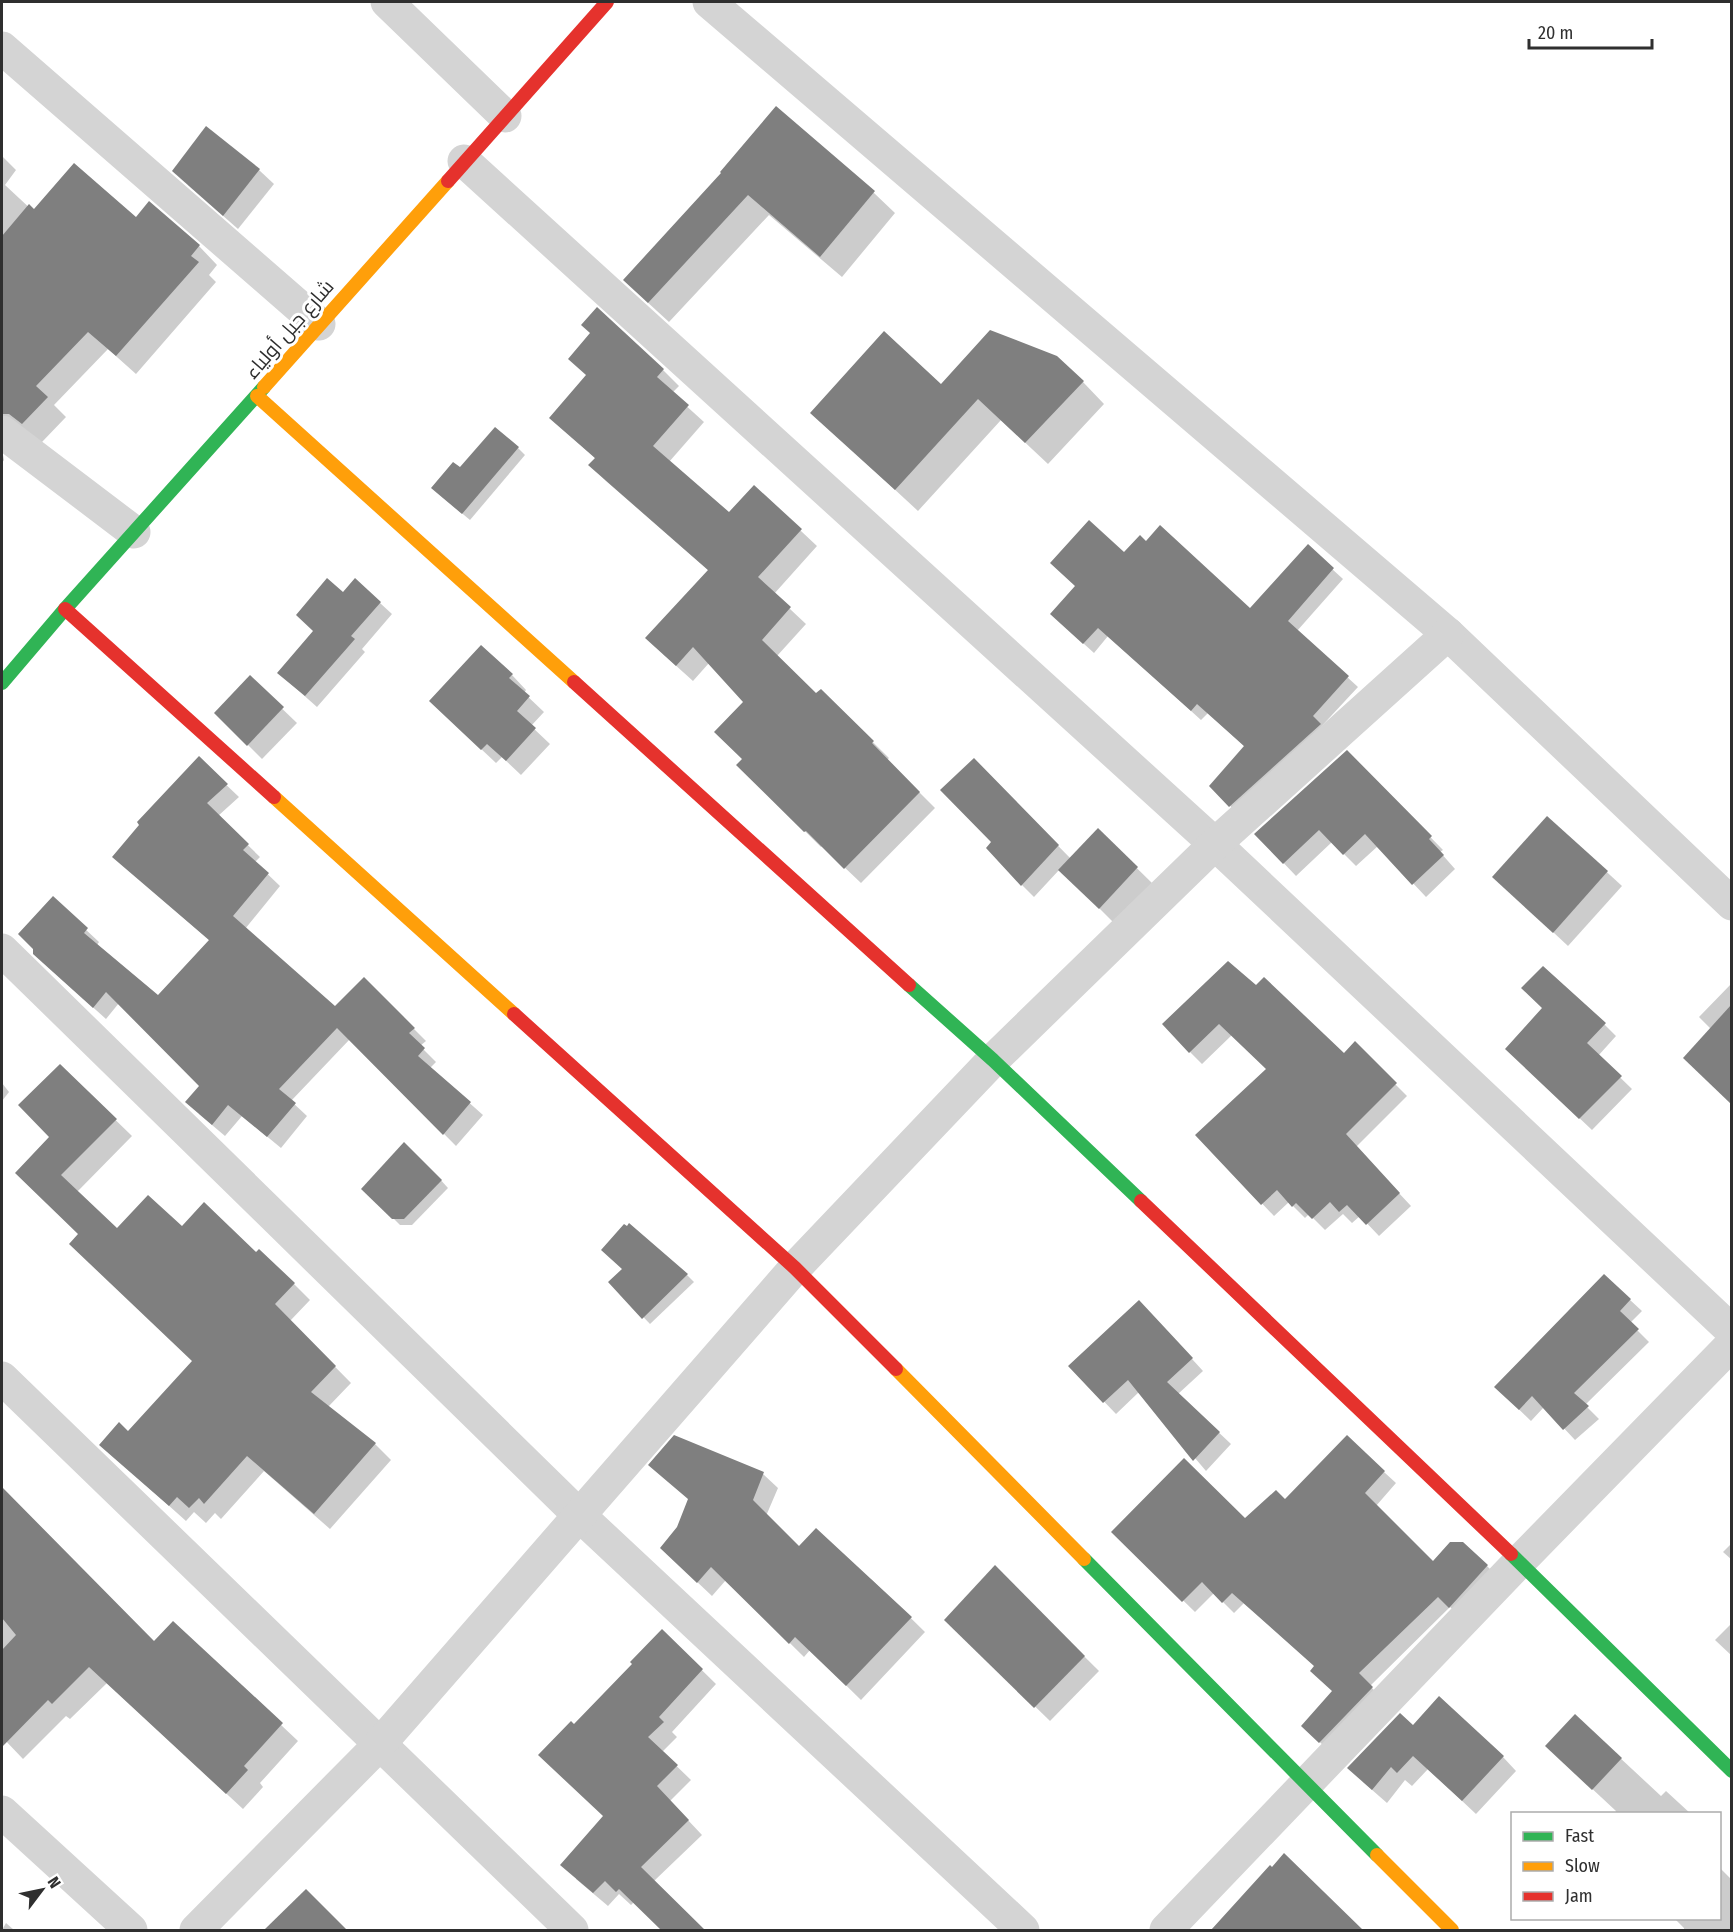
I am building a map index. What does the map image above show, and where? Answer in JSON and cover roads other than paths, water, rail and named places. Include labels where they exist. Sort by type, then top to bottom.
[{"type":"main road","name":"شارع جبل أولياء","points":[[2,683],[65,609],[607,2]]},
{"type":"main road","points":[[257,396],[993,1060],[1519,1562],[1731,1771]]},
{"type":"main road","points":[[65,609],[795,1268],[1452,1930]]},
{"type":"street","points":[[387,2],[505,116]]},
{"type":"street","points":[[709,2],[1448,634],[1731,904]]},
{"type":"street","points":[[2,48],[319,324]]},
{"type":"street","points":[[464,161],[1215,844],[1731,1331]]},
{"type":"street","points":[[2,432],[134,532]]},
{"type":"street","points":[[196,1930],[379,1745],[795,1268],[993,1060],[1215,844],[1448,634]]},
{"type":"street","points":[[2,950],[579,1515],[1023,1930]]},
{"type":"street","points":[[1166,1930],[1731,1344]]},
{"type":"street","points":[[2,1378],[572,1930]]},
{"type":"street","points":[[2,1812],[131,1930]]}]
